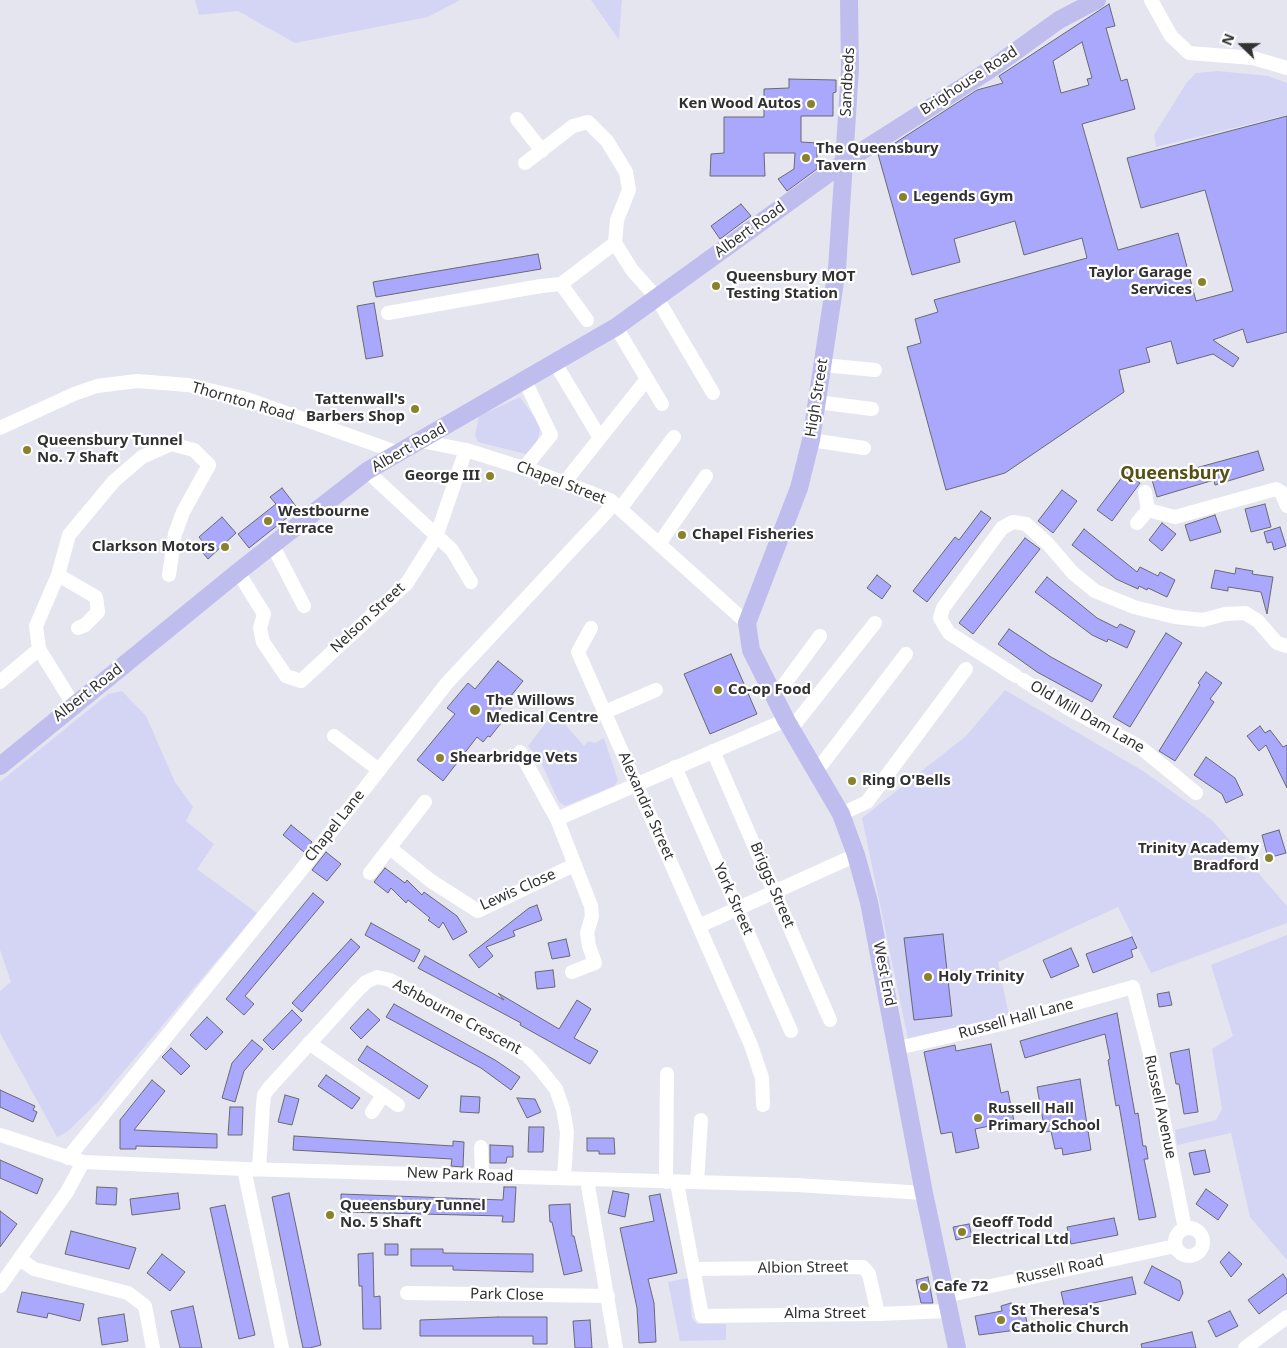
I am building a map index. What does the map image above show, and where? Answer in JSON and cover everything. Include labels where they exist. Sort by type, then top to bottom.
[{"type":"main road","name":"Sandbeds","points":[[843,163],[850,69],[850,0]]},
{"type":"main road","name":"Brighouse Road","points":[[843,163],[991,69],[1060,20],[1097,0]]},
{"type":"main road","name":"Albert Road","points":[[0,766],[73,704],[367,471],[421,442],[616,327],[843,163]]},
{"type":"main road","name":"High Street","points":[[746,623],[799,488],[811,440],[837,269],[843,163]]},
{"type":"main road","name":"West End","points":[[746,623],[751,650],[789,725],[840,814],[856,855],[870,902],[924,1193],[946,1304],[957,1348]]},
{"type":"street","points":[[1151,0],[1171,36],[1189,52],[1253,58],[1287,68]]},
{"type":"street","points":[[517,119],[542,151]]},
{"type":"street","points":[[525,164],[573,126],[588,122],[607,141],[626,172],[629,190],[617,220],[615,243],[632,270],[657,298],[713,392]]},
{"type":"street","points":[[388,313],[561,284],[615,243]]},
{"type":"street","points":[[561,284],[587,320]]},
{"type":"street","points":[[616,327],[662,404]]},
{"type":"street","points":[[555,363],[600,438]]},
{"type":"street","points":[[823,365],[875,370]]},
{"type":"street","points":[[564,483],[647,379]]},
{"type":"street","name":"Thornton Road","points":[[0,428],[74,394],[97,386],[137,381],[188,385],[238,397],[399,453]]},
{"type":"street","points":[[524,468],[551,435],[525,381]]},
{"type":"street","points":[[817,402],[872,409]]},
{"type":"street","name":"Chapel Lane","points":[[68,1158],[447,683],[617,507],[674,437]]},
{"type":"street","points":[[811,440],[864,448]]},
{"type":"street","name":"Chapel Street","points":[[421,442],[466,450],[524,468],[610,500],[746,623]]},
{"type":"street","points":[[73,704],[39,649],[36,626],[58,575],[69,535],[114,481],[142,457],[171,444],[194,450],[214,464],[183,512],[175,534],[170,574]]},
{"type":"street","name":"Nelson Street","points":[[238,572],[264,614],[260,628],[263,642],[286,676],[301,681],[407,583],[436,537],[466,450]]},
{"type":"street","points":[[367,471],[452,550],[471,582]]},
{"type":"street","points":[[659,544],[706,476]]},
{"type":"street","points":[[1148,510],[1175,517],[1276,489],[1282,492],[1287,506]]},
{"type":"street","points":[[1145,492],[1148,510]]},
{"type":"street","points":[[1136,523],[1148,510]]},
{"type":"street","name":"Old Mill Dam Lane","points":[[1196,793],[1140,747],[1066,707],[949,633],[940,618],[942,608],[1002,528],[1012,522],[1026,524],[1048,544],[1073,573],[1095,591],[1134,607],[1175,617],[1202,620],[1225,614],[1246,613],[1258,621],[1277,642],[1287,646]]},
{"type":"street","points":[[273,546],[304,606]]},
{"type":"street","points":[[58,575],[96,597],[98,612],[85,626],[78,628]]},
{"type":"street","points":[[557,819],[713,750],[789,725],[874,623]]},
{"type":"street","name":"Alexandra Street","points":[[591,628],[578,652],[751,1045],[762,1078],[763,1105]]},
{"type":"street","points":[[775,697],[820,636]]},
{"type":"street","points":[[0,682],[39,649]]},
{"type":"street","points":[[816,772],[906,654]]},
{"type":"street","points":[[840,814],[868,802],[966,668]]},
{"type":"street","points":[[605,712],[656,690]]},
{"type":"street","points":[[334,736],[379,770]]},
{"type":"street","name":"Briggs Street","points":[[713,750],[830,1020]]},
{"type":"street","points":[[520,752],[557,819],[591,906],[592,916],[587,933],[595,963],[572,972]]},
{"type":"street","name":"York Street","points":[[675,767],[791,1031]]},
{"type":"street","points":[[370,873],[425,802]]},
{"type":"street","name":"Lewis Close","points":[[390,848],[431,881],[478,911],[574,865]]},
{"type":"street","points":[[700,926],[856,855]]},
{"type":"street","name":"Ashbourne Crescent","points":[[259,1169],[264,1095],[366,982],[377,977],[390,980],[527,1055],[556,1088],[563,1109],[567,1132],[564,1178]]},
{"type":"street","name":"Russell Hall Lane","points":[[898,1048],[1006,1023],[1133,987]]},
{"type":"street","name":"Russell Avenue","points":[[1133,987],[1153,1066],[1185,1229]]},
{"type":"street","points":[[309,1043],[398,1104]]},
{"type":"street","points":[[667,1074],[671,1182],[694,1269]]},
{"type":"street","points":[[372,1112],[384,1095]]},
{"type":"street","points":[[697,1182],[701,1120]]},
{"type":"street","name":"New Park Road","points":[[0,1134],[83,1162],[244,1169],[797,1185],[924,1193]]},
{"type":"street","points":[[481,1147],[482,1175]]},
{"type":"street","points":[[0,1286],[21,1260],[66,1192],[83,1162]]},
{"type":"street","points":[[244,1169],[282,1348]]},
{"type":"street","points":[[587,1180],[616,1348]]},
{"type":"street","points":[[1185,1229],[1199,1232],[1202,1240],[1201,1247],[1194,1255],[1189,1256],[1181,1253],[1176,1246],[1178,1234],[1185,1229]]},
{"type":"street","name":"Russell Road","points":[[946,1304],[1176,1246]]},
{"type":"street","points":[[21,1260],[34,1269],[128,1293],[145,1306],[153,1348]]},
{"type":"street","name":"Albion Street","points":[[694,1269],[863,1268],[868,1274],[878,1314]]},
{"type":"street","name":"Alma Street","points":[[694,1269],[702,1316],[878,1314],[946,1304]]},
{"type":"street","name":"Park Close","points":[[407,1293],[608,1296]]},
{"type":"street","points":[[1245,1348],[1287,1318]]},
{"type":"shaded area","points":[[195,0],[460,0],[428,17],[295,43],[238,11],[199,15]]},
{"type":"shaded area","points":[[591,0],[622,0],[619,40]]},
{"type":"shaded area","points":[[1218,71],[1268,76],[1287,83],[1287,115],[1156,147],[1154,135],[1187,82],[1196,73]]},
{"type":"shaded area","points":[[520,397],[541,426],[537,442],[526,454],[478,442],[475,435],[479,416]]},
{"type":"shaded area","points":[[1005,690],[1143,771],[1212,820],[1287,906],[1287,923],[1151,973],[1118,907],[998,962],[1009,1016],[908,1039],[862,818],[966,736]]},
{"type":"shaded area","points":[[122,691],[146,716],[175,782],[193,807],[186,821],[214,844],[197,869],[257,913],[97,1103],[67,1132],[57,1137],[0,1033],[0,991],[11,982],[0,950],[0,782],[108,694]]},
{"type":"shaded area","points":[[554,712],[584,746],[588,741],[595,743],[604,738],[618,780],[614,786],[565,806],[559,802],[539,758],[528,746]]},
{"type":"shaded area","points":[[1287,935],[1287,1260],[1250,1217],[1231,1133],[1177,1145],[1175,1130],[1216,1120],[1222,1109],[1212,1049],[1233,1036],[1211,965]]},
{"type":"shaded area","points":[[688,1278],[692,1318],[697,1324],[726,1324],[726,1340],[680,1341],[668,1282]]},
{"type":"building","points":[[1109,4],[1115,26],[1106,28],[1121,81],[1127,79],[1135,109],[1082,124],[1118,250],[1178,233],[1196,301],[1233,291],[1205,190],[1141,208],[1127,158],[1287,116],[1287,332],[1247,343],[1243,329],[1213,340],[1239,358],[1233,367],[1213,354],[1177,364],[1171,341],[1146,348],[1150,362],[1119,370],[1124,392],[1005,473],[946,490],[907,347],[921,343],[915,319],[938,312],[934,300],[1087,258],[1082,238],[1024,255],[1015,221],[954,239],[960,262],[912,275],[878,154],[977,90],[1003,83],[999,76]],"holes":[[[1082,42],[1092,78],[1087,79],[1089,85],[1061,93],[1053,61]]]},
{"type":"building","points":[[789,79],[836,80],[836,92],[833,93],[833,116],[801,116],[801,142],[817,143],[817,169],[787,191],[778,179],[794,169],[795,153],[764,153],[765,176],[710,176],[711,154],[724,153],[724,117],[764,117],[764,89],[789,88]]},
{"type":"building","points":[[741,204],[751,216],[720,239],[711,226]]},
{"type":"building","points":[[538,254],[541,269],[376,297],[373,282]]},
{"type":"building","points":[[374,303],[383,356],[366,359],[357,306]]},
{"type":"building","points":[[1258,451],[1264,470],[1215,485],[1214,480],[1157,497],[1152,480]]},
{"type":"building","points":[[1126,472],[1140,483],[1112,521],[1097,510]]},
{"type":"building","name":"Westbourne Terrace","points":[[282,488],[298,509],[249,548],[238,534],[276,504],[270,497]]},
{"type":"building","points":[[1062,490],[1077,501],[1053,533],[1038,521]]},
{"type":"building","points":[[1265,504],[1271,527],[1251,532],[1245,509]]},
{"type":"building","points":[[981,511],[991,518],[927,602],[913,591],[955,537],[959,540]]},
{"type":"building","points":[[1215,515],[1221,532],[1190,541],[1185,525]]},
{"type":"building","points":[[222,517],[236,533],[208,559],[198,547],[203,542],[199,537]]},
{"type":"building","points":[[1162,523],[1176,534],[1162,551],[1149,540]]},
{"type":"building","points":[[1280,527],[1286,546],[1274,550],[1272,542],[1267,543],[1264,532]]},
{"type":"building","points":[[1084,529],[1137,572],[1140,567],[1158,576],[1160,572],[1175,580],[1167,597],[1148,588],[1147,590],[1139,586],[1138,589],[1116,579],[1072,545]]},
{"type":"building","points":[[1025,538],[1040,549],[973,634],[959,623]]},
{"type":"building","points":[[1236,568],[1253,571],[1252,574],[1273,577],[1267,614],[1261,592],[1228,587],[1228,591],[1211,588],[1215,570],[1235,574]]},
{"type":"building","points":[[877,575],[891,586],[882,599],[867,588]]},
{"type":"building","points":[[1047,577],[1097,618],[1117,628],[1120,624],[1135,631],[1127,648],[1108,639],[1107,642],[1092,635],[1035,592]]},
{"type":"building","points":[[1009,629],[1051,657],[1102,685],[1092,702],[1037,672],[998,644]]},
{"type":"building","points":[[1166,633],[1182,643],[1130,727],[1113,717]]},
{"type":"building","name":"Co-op Food","points":[[731,654],[757,714],[710,734],[684,674]]},
{"type":"building","name":"The Willows Medical Centre","points":[[498,661],[523,681],[498,712],[505,718],[490,737],[488,736],[483,742],[477,737],[443,781],[417,760],[455,714],[447,708],[468,683],[475,689]]},
{"type":"building","points":[[1206,672],[1222,683],[1210,699],[1214,702],[1175,761],[1159,751]]},
{"type":"building","points":[[1260,726],[1265,733],[1270,730],[1283,747],[1287,745],[1287,788],[1266,745],[1259,751],[1247,736]]},
{"type":"building","points":[[1206,757],[1235,778],[1243,795],[1226,803],[1222,794],[1194,775]]},
{"type":"building","points":[[291,825],[312,842],[304,852],[283,835]]},
{"type":"building","points":[[1279,830],[1286,853],[1268,858],[1262,835]]},
{"type":"building","points":[[326,852],[341,864],[327,881],[312,870]]},
{"type":"building","points":[[385,868],[405,883],[407,880],[422,895],[424,892],[457,916],[467,932],[453,940],[443,922],[439,928],[408,900],[406,903],[391,888],[388,893],[374,882]]},
{"type":"building","points":[[313,893],[324,902],[245,996],[254,1004],[244,1015],[226,999]]},
{"type":"building","points":[[537,905],[542,920],[513,931],[515,936],[486,947],[493,956],[479,968],[469,955],[529,908]]},
{"type":"building","points":[[371,923],[420,950],[414,962],[365,935]]},
{"type":"building","name":"Holy Trinity","points":[[943,934],[952,1016],[914,1020],[904,938]]},
{"type":"building","points":[[1132,937],[1137,948],[1131,950],[1133,957],[1093,973],[1086,954]]},
{"type":"building","points":[[351,939],[360,947],[302,1012],[292,1003]]},
{"type":"building","points":[[566,939],[570,956],[552,959],[548,943]]},
{"type":"building","points":[[1071,948],[1079,966],[1051,978],[1043,960]]},
{"type":"building","points":[[425,956],[504,1000],[498,993],[559,1029],[577,1000],[591,1009],[574,1038],[598,1051],[590,1064],[520,1025],[521,1023],[418,968]]},
{"type":"building","points":[[553,970],[555,987],[537,989],[535,972]]},
{"type":"building","points":[[1169,992],[1172,1005],[1159,1007],[1157,994]]},
{"type":"building","points":[[394,1004],[495,1060],[520,1077],[511,1090],[481,1068],[386,1017]]},
{"type":"building","points":[[368,1009],[380,1020],[361,1039],[350,1028]]},
{"type":"building","points":[[292,1010],[302,1020],[273,1050],[263,1040]]},
{"type":"building","points":[[1117,1013],[1135,1114],[1138,1113],[1143,1146],[1146,1146],[1148,1159],[1144,1159],[1156,1217],[1139,1220],[1119,1105],[1116,1106],[1105,1034],[1025,1058],[1020,1041]]},
{"type":"building","points":[[207,1017],[223,1032],[206,1050],[190,1035]]},
{"type":"building","points":[[252,1040],[263,1049],[244,1071],[235,1102],[222,1098],[232,1063]]},
{"type":"building","points":[[991,1044],[1001,1093],[1008,1091],[1014,1121],[975,1129],[979,1148],[956,1153],[952,1132],[941,1134],[924,1052],[955,1045],[956,1051]]},
{"type":"building","points":[[367,1046],[428,1086],[419,1099],[358,1060]]},
{"type":"building","points":[[171,1048],[190,1066],[181,1075],[162,1057]]},
{"type":"building","points":[[1189,1049],[1198,1112],[1184,1114],[1179,1084],[1176,1084],[1170,1053]]},
{"type":"building","points":[[326,1075],[360,1098],[352,1109],[318,1086]]},
{"type":"building","points":[[1080,1079],[1091,1150],[1063,1155],[1062,1148],[1055,1149],[1051,1131],[1045,1132],[1037,1087]]},
{"type":"building","points":[[152,1080],[165,1091],[134,1130],[217,1134],[217,1148],[136,1146],[136,1149],[120,1149],[120,1120]]},
{"type":"building","points":[[0,1090],[35,1106],[33,1110],[37,1112],[33,1122],[0,1107]]},
{"type":"building","points":[[285,1095],[299,1099],[292,1125],[278,1122]]},
{"type":"building","points":[[461,1096],[480,1097],[479,1113],[460,1112]]},
{"type":"building","points":[[517,1098],[535,1099],[541,1112],[527,1118]]},
{"type":"building","points":[[230,1107],[243,1107],[242,1135],[228,1135]]},
{"type":"building","points":[[529,1127],[544,1127],[543,1152],[528,1152]]},
{"type":"building","points":[[294,1136],[453,1146],[453,1141],[464,1142],[463,1167],[451,1166],[452,1159],[293,1150]]},
{"type":"building","points":[[587,1138],[614,1138],[615,1154],[599,1154],[599,1151],[587,1151]]},
{"type":"building","points":[[490,1145],[513,1146],[513,1157],[507,1157],[506,1163],[490,1163]]},
{"type":"building","points":[[1205,1150],[1210,1172],[1194,1175],[1189,1153]]},
{"type":"building","points":[[0,1160],[43,1179],[37,1194],[0,1178]]},
{"type":"building","points":[[97,1187],[117,1188],[116,1205],[96,1204]]},
{"type":"building","points":[[504,1187],[516,1187],[514,1222],[502,1222],[503,1216],[341,1212],[341,1194],[503,1200]]},
{"type":"building","points":[[1206,1189],[1228,1205],[1218,1220],[1196,1204]]},
{"type":"building","points":[[613,1191],[629,1194],[625,1217],[608,1213]]},
{"type":"building","points":[[178,1193],[180,1209],[132,1215],[130,1199]]},
{"type":"building","points":[[289,1193],[321,1345],[310,1348],[303,1348],[272,1197]]},
{"type":"building","points":[[660,1194],[677,1273],[648,1279],[654,1303],[656,1342],[639,1343],[637,1308],[620,1228],[654,1221],[649,1196]]},
{"type":"building","points":[[570,1204],[572,1236],[574,1236],[582,1271],[564,1275],[552,1222],[550,1222],[549,1205]]},
{"type":"building","points":[[225,1205],[255,1335],[239,1339],[210,1208]]},
{"type":"building","points":[[0,1211],[17,1224],[0,1247]]},
{"type":"building","points":[[1114,1218],[1118,1235],[1071,1244],[1067,1227]]},
{"type":"building","name":"Geoff Todd Electrical Ltd","points":[[969,1224],[972,1236],[956,1240],[953,1227]]},
{"type":"building","points":[[71,1231],[136,1248],[129,1269],[65,1254]]},
{"type":"building","points":[[385,1244],[398,1244],[398,1255],[385,1255]]},
{"type":"building","points":[[411,1249],[443,1249],[443,1253],[533,1254],[533,1272],[453,1270],[453,1266],[411,1266]]},
{"type":"building","points":[[1229,1252],[1242,1264],[1231,1277],[1220,1262]]},
{"type":"building","points":[[373,1253],[374,1297],[380,1296],[381,1329],[363,1329],[362,1286],[359,1286],[358,1254]]},
{"type":"building","points":[[162,1254],[185,1272],[170,1291],[147,1273]]},
{"type":"building","points":[[1152,1266],[1180,1281],[1183,1293],[1179,1301],[1144,1283]]},
{"type":"building","points":[[1283,1274],[1287,1280],[1287,1293],[1259,1314],[1248,1300]]},
{"type":"building","name":"Cafe 72","points":[[928,1277],[933,1303],[921,1303],[916,1280]]},
{"type":"building","points":[[1132,1277],[1136,1294],[1065,1309],[1061,1292]]},
{"type":"building","points":[[22,1292],[84,1304],[80,1321],[48,1313],[47,1318],[17,1312]]},
{"type":"building","name":"St Theresa's Catholic Church","points":[[1011,1303],[1013,1310],[1024,1308],[1027,1323],[1023,1324],[1024,1329],[979,1335],[975,1316],[1002,1311],[1001,1306]]},
{"type":"building","points":[[193,1306],[202,1348],[180,1348],[171,1311]]},
{"type":"building","points":[[1230,1311],[1238,1326],[1216,1337],[1208,1321]]},
{"type":"building","points":[[124,1314],[128,1341],[102,1345],[98,1318]]},
{"type":"building","points":[[547,1317],[547,1344],[533,1344],[533,1336],[420,1336],[420,1320]]},
{"type":"building","points":[[590,1320],[592,1348],[575,1348],[573,1321]]},
{"type":"building","points":[[1192,1332],[1196,1348],[1142,1348],[1141,1344]]},
{"type":"place","name":"Ken Wood Autos","points":[[811,104]]},
{"type":"place","name":"The Queensbury Tavern","points":[[806,158]]},
{"type":"place","name":"Legends Gym","points":[[903,197]]},
{"type":"place","name":"Taylor Garage Services","points":[[1202,282]]},
{"type":"place","name":"Queensbury MOT Testing Station","points":[[716,286]]},
{"type":"place","name":"Tattenwall's Barbers Shop","points":[[415,409]]},
{"type":"place","name":"Queensbury Tunnel No. 7 Shaft","points":[[27,450]]},
{"type":"place","name":"George III","points":[[490,476]]},
{"type":"place","name":"Westbourne Terrace","points":[[268,521]]},
{"type":"place","name":"Chapel Fisheries","points":[[682,535]]},
{"type":"place","name":"Clarkson Motors","points":[[225,547]]},
{"type":"place","name":"Co-op Food","points":[[718,690]]},
{"type":"place","name":"The Willows Medical Centre","points":[[475,710]]},
{"type":"place","name":"Shearbridge Vets","points":[[440,758]]},
{"type":"place","name":"Ring O'Bells","points":[[852,781]]},
{"type":"place","name":"Trinity Academy Bradford","points":[[1269,858]]},
{"type":"place","name":"Holy Trinity","points":[[928,977]]},
{"type":"place","name":"Russell Hall Primary School","points":[[978,1118]]},
{"type":"place","name":"Queensbury Tunnel No. 5 Shaft","points":[[330,1215]]},
{"type":"place","name":"Geoff Todd Electrical Ltd","points":[[962,1232]]},
{"type":"place","name":"Cafe 72","points":[[924,1287]]},
{"type":"place","name":"St Theresa's Catholic Church","points":[[1001,1320]]},
{"type":"district","name":"Queensbury","points":[[1175,474]]}]
